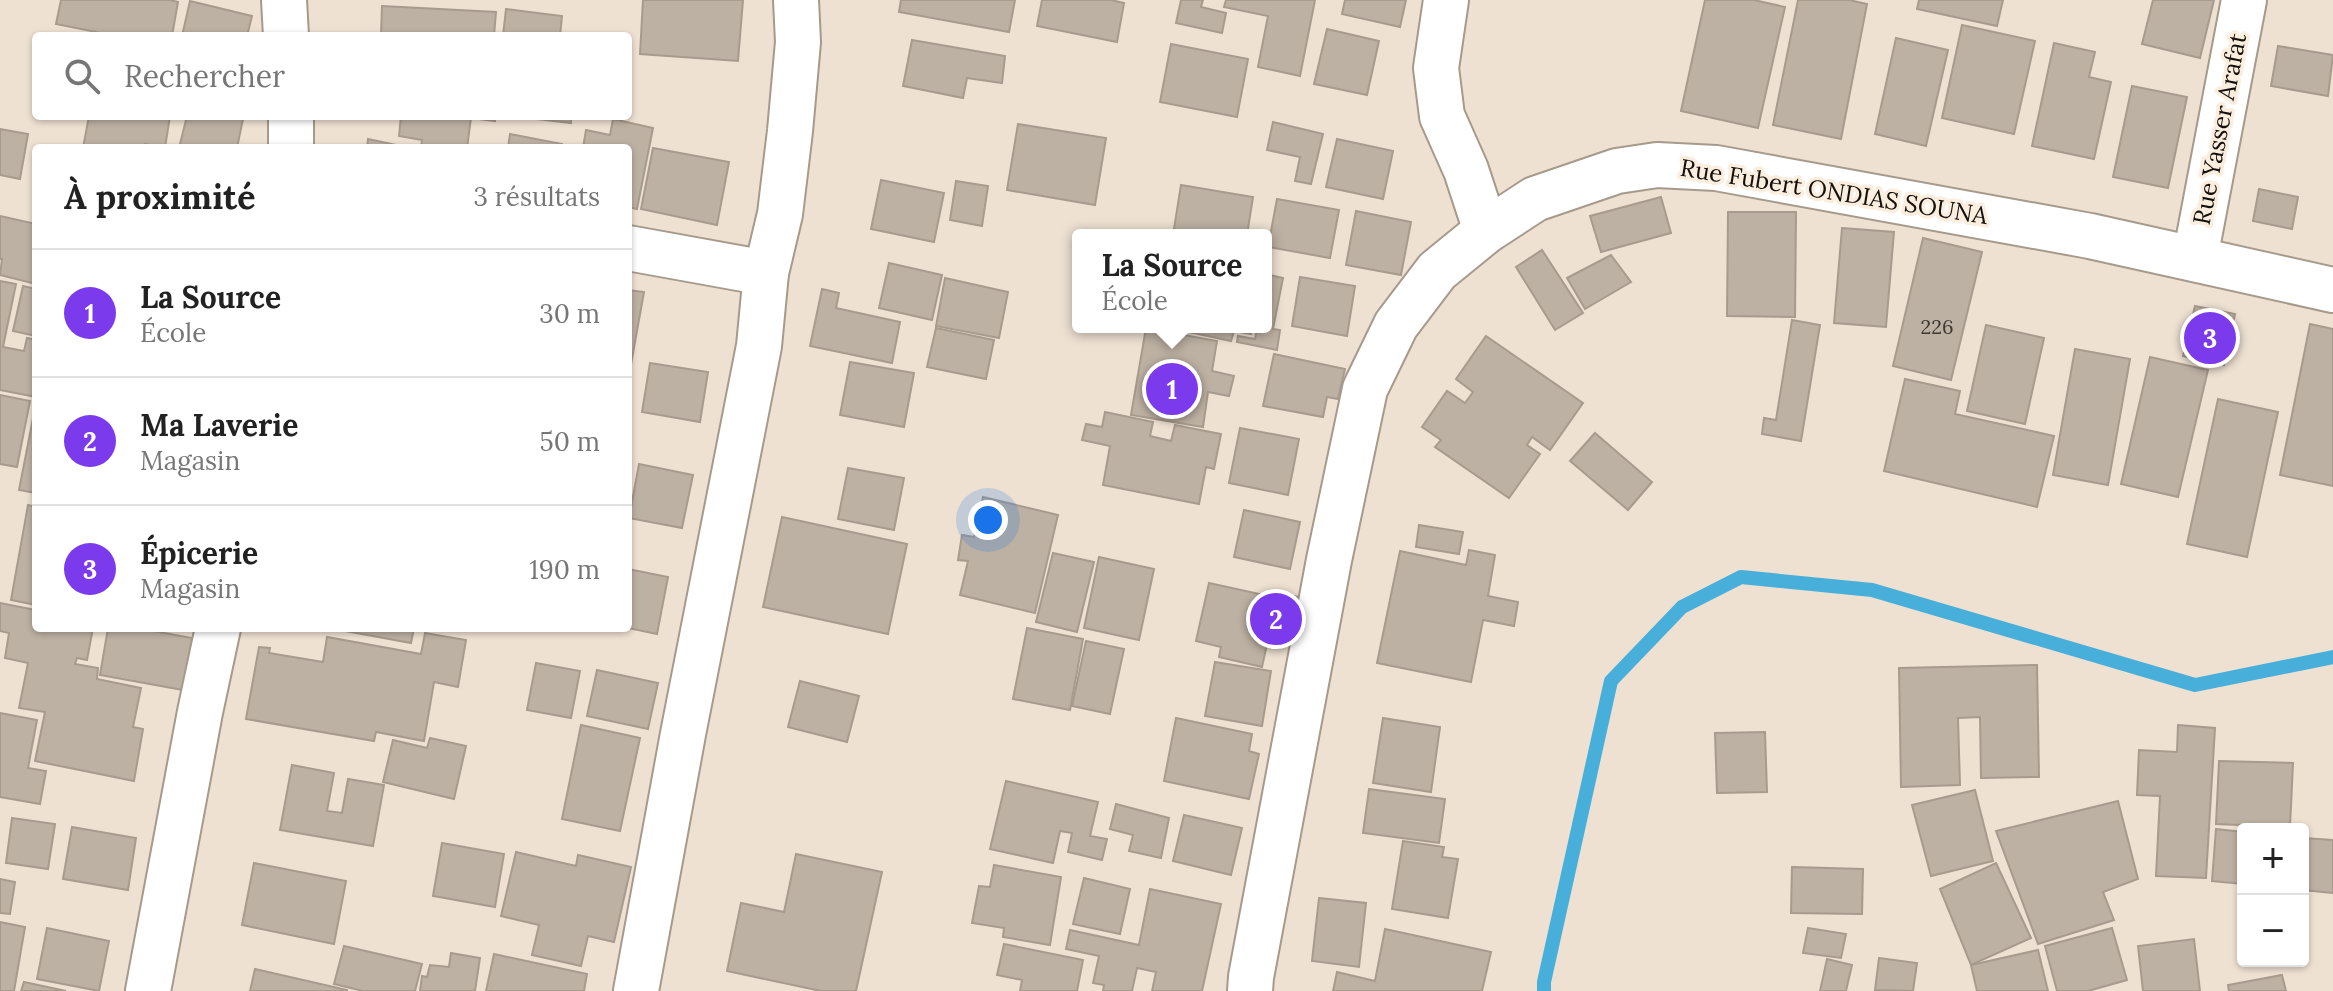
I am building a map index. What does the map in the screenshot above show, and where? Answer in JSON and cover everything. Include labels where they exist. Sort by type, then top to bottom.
[{"type":"street","points":[[284,0],[286,32]]},
{"type":"street","points":[[636,991],[759,346],[766,273],[780,214],[790,131],[798,42],[796,0]]},
{"type":"street","points":[[1446,0],[1436,68],[1442,116],[1466,170],[1486,231]]},
{"type":"street","name":"Rue Yasser Arafat","points":[[2195,258],[2244,0]]},
{"type":"street","points":[[291,120],[291,144]]},
{"type":"street","name":"Rue Fubert ONDIAS SOUNA","points":[[1250,991],[1329,560],[1365,389],[1396,325],[1437,271],[1486,231],[1535,199],[1617,171],[1657,165],[1716,168],[1964,211],[2195,258],[2333,290]]},
{"type":"street","points":[[632,249],[766,273]]},
{"type":"street","points":[[148,991],[217,632]]},
{"type":"building","points":[[61,0],[178,2],[173,32],[96,32],[56,24]]},
{"type":"building","points":[[643,0],[743,0],[738,61],[640,54]]},
{"type":"building","points":[[901,0],[1015,0],[1009,32],[899,12]]},
{"type":"building","points":[[1042,0],[1111,0],[1124,3],[1117,42],[1037,26]]},
{"type":"building","points":[[1181,0],[1203,0],[1201,7],[1226,13],[1222,33],[1176,23]]},
{"type":"building","points":[[1226,0],[1315,0],[1300,76],[1258,67],[1268,16],[1224,7]]},
{"type":"building","points":[[1345,0],[1406,0],[1400,27],[1342,14]]},
{"type":"building","points":[[1705,0],[1754,0],[1785,7],[1758,128],[1681,111]]},
{"type":"building","points":[[1798,0],[1849,0],[1867,4],[1841,139],[1773,125]]},
{"type":"building","points":[[1919,0],[2003,0],[1997,26],[1917,9]]},
{"type":"building","points":[[2153,0],[2214,0],[2200,58],[2142,44]]},
{"type":"building","points":[[190,1],[252,16],[248,32],[183,32]]},
{"type":"building","points":[[382,6],[496,12],[494,32],[381,32]]},
{"type":"building","points":[[506,9],[562,16],[560,32],[503,32]]},
{"type":"building","points":[[1962,25],[2035,41],[2014,134],[1942,118]]},
{"type":"building","points":[[1327,29],[1379,41],[1367,95],[1314,84]]},
{"type":"building","points":[[1896,38],[1948,50],[1926,146],[1875,134]]},
{"type":"building","points":[[912,40],[1005,56],[1002,83],[967,78],[963,98],[903,86]]},
{"type":"building","points":[[2054,43],[2095,52],[2089,77],[2111,82],[2094,159],[2032,146]]},
{"type":"building","points":[[1171,44],[1248,59],[1237,117],[1160,102]]},
{"type":"building","points":[[2278,46],[2333,55],[2328,96],[2271,86]]},
{"type":"building","points":[[2132,86],[2187,97],[2168,188],[2113,177]]},
{"type":"building","points":[[88,120],[169,120],[166,144],[84,144]]},
{"type":"building","points":[[186,120],[243,120],[238,144],[180,144]]},
{"type":"building","points":[[401,120],[471,120],[468,144],[422,144],[422,140],[399,136]]},
{"type":"building","points":[[613,120],[653,128],[637,209],[632,208],[632,144],[584,144],[586,130],[610,135]]},
{"type":"building","points":[[1273,122],[1323,134],[1311,184],[1295,181],[1300,157],[1267,150]]},
{"type":"building","points":[[1018,124],[1106,138],[1095,205],[1007,190]]},
{"type":"building","points":[[0,129],[28,134],[20,179],[0,175]]},
{"type":"building","points":[[510,134],[562,144],[509,144]]},
{"type":"building","points":[[368,139],[392,144],[367,144]]},
{"type":"building","points":[[1337,139],[1393,151],[1383,199],[1326,187]]},
{"type":"building","points":[[653,148],[729,162],[717,225],[641,209]]},
{"type":"building","points":[[881,180],[944,193],[934,242],[871,229]]},
{"type":"building","points":[[956,181],[988,186],[982,226],[950,220]]},
{"type":"building","points":[[1181,185],[1253,197],[1248,229],[1174,229]]},
{"type":"building","points":[[2259,189],[2298,197],[2292,229],[2253,221]]},
{"type":"building","points":[[1661,197],[1671,233],[1601,252],[1590,216]]},
{"type":"building","points":[[1277,199],[1339,210],[1330,258],[1272,248],[1271,229]]},
{"type":"building","points":[[1356,211],[1411,222],[1401,275],[1346,265]]},
{"type":"building","points":[[1728,212],[1796,212],[1795,317],[1727,316]]},
{"type":"building","points":[[0,216],[32,223],[32,283],[0,275]]},
{"type":"building","points":[[1842,228],[1894,232],[1886,327],[1834,323]]},
{"type":"building","points":[[1923,238],[1982,252],[1951,380],[1893,366]]},
{"type":"building","points":[[1542,250],[1583,313],[1555,330],[1516,267]]},
{"type":"building","points":[[1611,255],[1631,282],[1585,309],[1567,278]]},
{"type":"building","points":[[889,263],[942,275],[932,320],[879,308]]},
{"type":"building","points":[[1272,275],[1283,278],[1273,329],[1280,330],[1277,350],[1237,342],[1238,336],[1255,339],[1256,333],[1272,333]]},
{"type":"building","points":[[1300,277],[1355,286],[1347,336],[1292,326]]},
{"type":"building","points":[[945,278],[1008,292],[999,338],[936,326]]},
{"type":"building","points":[[0,281],[16,284],[3,347],[24,351],[27,338],[32,339],[32,396],[0,390]]},
{"type":"building","points":[[23,286],[32,288],[32,335],[13,331]]},
{"type":"building","points":[[822,289],[839,293],[836,308],[900,322],[892,363],[810,346]]},
{"type":"building","points":[[632,290],[644,292],[632,359]]},
{"type":"building","points":[[2195,306],[2235,314],[2224,365],[2183,356]]},
{"type":"building","points":[[1792,320],[1820,325],[1801,441],[1762,434],[1764,418],[1776,420]]},
{"type":"building","points":[[2310,324],[2333,329],[2333,486],[2280,475]]},
{"type":"building","points":[[1986,325],[2044,338],[2025,424],[1967,411]]},
{"type":"building","points":[[936,328],[994,340],[986,379],[927,367]]},
{"type":"building","points":[[1145,333],[1173,333],[1217,341],[1212,371],[1234,376],[1229,396],[1208,392],[1203,427],[1131,415]]},
{"type":"building","points":[[1193,333],[1233,333],[1231,341]]},
{"type":"building","points":[[1486,336],[1583,403],[1550,450],[1532,437],[1527,445],[1540,454],[1509,498],[1435,447],[1441,440],[1422,427],[1447,391],[1465,403],[1473,392],[1456,379]]},
{"type":"building","points":[[2075,349],[2130,359],[2108,485],[2053,475]]},
{"type":"building","points":[[1274,354],[1345,369],[1338,399],[1327,397],[1323,417],[1263,406]]},
{"type":"building","points":[[2150,357],[2208,370],[2178,497],[2121,484]]},
{"type":"building","points":[[850,362],[914,373],[904,427],[840,415]]},
{"type":"building","points":[[650,363],[708,372],[700,422],[642,412]]},
{"type":"building","points":[[1905,379],[1960,391],[1955,414],[2054,436],[2037,507],[1884,471]]},
{"type":"building","points":[[0,395],[30,401],[17,467],[0,464]]},
{"type":"building","points":[[2218,399],[2278,412],[2247,557],[2187,544]]},
{"type":"building","points":[[1105,412],[1153,422],[1150,436],[1171,441],[1175,425],[1221,434],[1214,469],[1206,467],[1199,504],[1103,485],[1110,446],[1082,440],[1086,424],[1102,427]]},
{"type":"building","points":[[32,423],[32,492],[19,490]]},
{"type":"building","points":[[1240,428],[1299,439],[1288,495],[1229,483]]},
{"type":"building","points":[[1595,433],[1652,482],[1628,510],[1570,461]]},
{"type":"building","points":[[639,464],[693,475],[682,528],[632,519]]},
{"type":"building","points":[[848,468],[904,478],[894,530],[838,519]]},
{"type":"building","points":[[983,497],[1058,515],[1035,613],[960,595],[968,561],[958,560],[962,535],[974,537]]},
{"type":"building","points":[[28,505],[32,506],[32,604],[11,600]]},
{"type":"building","points":[[1244,510],[1300,522],[1290,569],[1234,557]]},
{"type":"building","points":[[782,517],[907,544],[888,634],[763,607]]},
{"type":"building","points":[[1419,525],[1463,532],[1459,554],[1416,547]]},
{"type":"building","points":[[1469,550],[1495,555],[1488,596],[1518,602],[1514,626],[1483,620],[1471,682],[1377,663],[1400,551],[1466,565]]},
{"type":"building","points":[[1053,553],[1094,562],[1077,632],[1036,622]]},
{"type":"building","points":[[1099,557],[1154,569],[1139,640],[1084,628]]},
{"type":"building","points":[[632,570],[668,577],[657,634],[632,629]]},
{"type":"building","points":[[1209,583],[1264,595],[1255,633],[1269,635],[1262,667],[1219,657],[1221,647],[1196,641]]},
{"type":"building","points":[[1270,591],[1308,599],[1300,634],[1262,626]]},
{"type":"building","points":[[0,603],[32,609],[32,632],[92,632],[87,660],[77,658],[75,664],[98,668],[97,679],[141,688],[133,727],[143,729],[134,781],[35,761],[45,712],[19,708],[28,663],[5,658],[9,633],[0,631]]},
{"type":"building","points":[[1027,628],[1083,639],[1070,710],[1013,699]]},
{"type":"building","points":[[107,632],[159,632],[192,638],[183,690],[100,675]]},
{"type":"building","points":[[351,632],[413,632],[411,643]]},
{"type":"building","points":[[425,633],[466,640],[458,687],[434,682],[424,741],[376,732],[374,741],[246,719],[259,647],[270,648],[269,653],[323,662],[327,637],[421,654]]},
{"type":"building","points":[[1086,641],[1124,649],[1110,714],[1072,706]]},
{"type":"building","points":[[1215,662],[1271,671],[1262,726],[1205,716]]},
{"type":"building","points":[[536,663],[580,671],[571,718],[527,710]]},
{"type":"building","points":[[2037,665],[2039,777],[1981,778],[1980,717],[1958,718],[1960,785],[1901,787],[1899,668]]},
{"type":"building","points":[[597,670],[658,683],[648,729],[587,716]]},
{"type":"building","points":[[800,681],[859,696],[847,742],[788,727]]},
{"type":"building","points":[[0,713],[37,720],[28,768],[46,771],[40,804],[0,797]]},
{"type":"building","points":[[1176,718],[1252,734],[1249,751],[1259,754],[1249,799],[1164,781]]},
{"type":"building","points":[[1383,718],[1440,727],[1431,792],[1373,783]]},
{"type":"building","points":[[581,725],[640,738],[620,831],[562,819]]},
{"type":"building","points":[[2178,725],[2215,728],[2206,878],[2156,876],[2160,796],[2137,795],[2139,750],[2177,752]]},
{"type":"building","points":[[1765,732],[1767,792],[1717,793],[1715,733]]},
{"type":"building","points":[[430,738],[466,746],[454,799],[383,782],[393,740],[427,748]]},
{"type":"building","points":[[2219,761],[2293,763],[2290,823],[2216,824]]},
{"type":"building","points":[[292,765],[334,773],[327,811],[342,813],[348,779],[384,785],[373,846],[280,830]]},
{"type":"building","points":[[1006,781],[1098,802],[1090,836],[1107,839],[1102,860],[1068,852],[1072,833],[1060,831],[1053,863],[990,849]]},
{"type":"building","points":[[1369,789],[1445,799],[1439,843],[1363,833]]},
{"type":"building","points":[[1975,790],[1993,861],[1931,876],[1912,805]]},
{"type":"building","points":[[2118,801],[2138,879],[2103,892],[2114,920],[2038,944],[1996,831]]},
{"type":"building","points":[[1116,804],[1169,818],[1161,858],[1129,851],[1133,835],[1110,829]]},
{"type":"building","points":[[1184,815],[1242,828],[1231,875],[1173,861]]},
{"type":"building","points":[[12,818],[55,824],[48,869],[6,863]]},
{"type":"building","points":[[72,827],[136,838],[128,890],[63,879]]},
{"type":"building","points":[[2216,829],[2237,831],[2237,883],[2212,881]]},
{"type":"building","points":[[2309,838],[2333,840],[2333,893],[2309,891]]},
{"type":"building","points":[[1403,841],[1444,847],[1442,857],[1458,859],[1448,918],[1392,909]]},
{"type":"building","points":[[442,843],[504,854],[495,907],[433,896]]},
{"type":"building","points":[[516,852],[576,866],[578,855],[631,867],[614,942],[588,936],[581,966],[532,955],[539,925],[501,916]]},
{"type":"building","points":[[796,854],[882,872],[856,991],[821,991],[727,971],[741,903],[784,912]]},
{"type":"building","points":[[254,863],[346,881],[334,944],[242,925]]},
{"type":"building","points":[[1996,863],[2031,938],[1971,965],[1940,889]]},
{"type":"building","points":[[994,865],[1061,877],[1050,945],[1003,937],[1004,928],[972,923],[979,886],[990,887]]},
{"type":"building","points":[[1792,867],[1863,869],[1862,914],[1791,913]]},
{"type":"building","points":[[1084,878],[1130,889],[1120,934],[1073,924]]},
{"type":"building","points":[[0,879],[15,882],[10,914],[0,913]]},
{"type":"building","points":[[1150,889],[1221,904],[1202,991],[1152,991],[1156,972],[1137,968],[1132,991],[1103,991],[1104,985],[1093,983],[1099,956],[1066,949],[1070,930],[1139,945]]},
{"type":"building","points":[[1319,898],[1366,903],[1359,967],[1312,961]]},
{"type":"building","points":[[0,922],[25,927],[14,991],[0,991]]},
{"type":"building","points":[[47,928],[109,941],[99,991],[37,979]]},
{"type":"building","points":[[1808,928],[1846,934],[1841,958],[1803,953]]},
{"type":"building","points":[[2112,928],[2127,980],[2088,991],[2057,991],[2045,946]]},
{"type":"building","points":[[1385,929],[1491,952],[1482,991],[1333,991],[1337,972],[1375,981]]},
{"type":"building","points":[[2194,939],[2200,991],[2143,991],[2138,946]]},
{"type":"building","points":[[1004,944],[1083,960],[1077,991],[1020,991],[1022,980],[997,975]]},
{"type":"building","points":[[344,946],[422,964],[415,991],[363,991],[334,984]]},
{"type":"building","points":[[2038,950],[2048,991],[1977,991],[1971,965]]},
{"type":"building","points":[[451,953],[480,958],[475,991],[420,991],[422,976],[427,977],[430,965],[449,967]]},
{"type":"building","points":[[494,954],[587,974],[584,991],[486,991]]},
{"type":"building","points":[[1879,958],[1917,963],[1913,991],[1875,990]]},
{"type":"building","points":[[1827,959],[1852,965],[1846,991],[1820,991]]},
{"type":"building","points":[[255,969],[347,990],[347,991],[250,991]]},
{"type":"building","points":[[2282,975],[2286,991],[2229,991],[2228,985]]},
{"type":"building","points":[[24,982],[66,991],[21,991]]},
{"type":"waterway","points":[[1544,991],[1611,681],[1682,607],[1741,577],[1872,590],[2195,685],[2333,657]]},
{"type":"place","name":"Épicerie","points":[[2210,338]]},
{"type":"place","name":"La Source","points":[[1172,389]]},
{"type":"place","name":"Ma Laverie","points":[[1276,619]]}]
